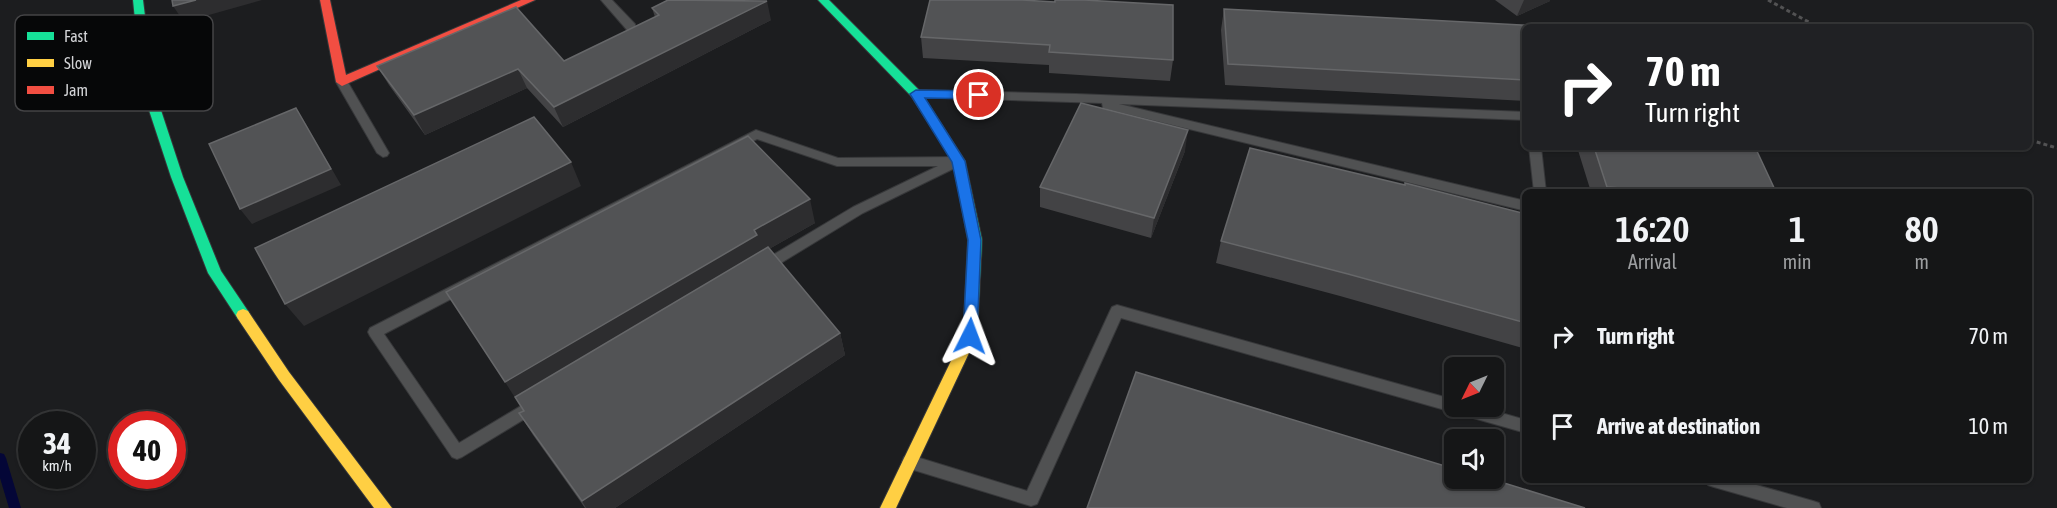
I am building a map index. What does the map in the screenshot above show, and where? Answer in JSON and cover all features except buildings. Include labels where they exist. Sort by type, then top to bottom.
[{"type":"street","points":[[138,0],[140,15]]},
{"type":"street","points":[[325,0],[342,82],[530,0]]},
{"type":"street","points":[[823,0],[916,94],[959,161],[975,240],[970,336],[888,508]]},
{"type":"street","points":[[155,111],[177,177],[214,273],[284,376],[384,508]]},
{"type":"lane","points":[[606,0],[631,27]]},
{"type":"lane","points":[[342,82],[383,153]]},
{"type":"lane","points":[[916,94],[1522,116]]},
{"type":"lane","points":[[1076,98],[1522,205]]},
{"type":"lane","points":[[756,134],[837,162],[959,161],[858,210],[457,452],[375,332],[756,134]]},
{"type":"lane","points":[[1534,150],[1540,189]]},
{"type":"lane","points":[[910,462],[1031,499],[1117,311],[1522,426]]},
{"type":"lane","points":[[1725,483],[1813,508]]},
{"type":"path","points":[[1768,0],[1812,24]]},
{"type":"path","points":[[2032,141],[2057,148]]},
{"type":"waterway","points":[[0,458],[15,508]]},
{"type":"traffic: fast","points":[[138,0],[140,15]]},
{"type":"traffic: fast","points":[[823,0],[916,94],[959,161],[975,240],[972,299]]},
{"type":"traffic: fast","points":[[155,111],[177,177],[215,273],[243,315]]},
{"type":"traffic: slow","points":[[888,508],[970,336],[972,299]]},
{"type":"traffic: slow","points":[[243,315],[284,376],[384,508]]},
{"type":"traffic: jam","points":[[325,0],[342,82],[530,0]]},
{"type":"route","points":[[970,336],[975,240],[959,161],[916,94],[979,95]]}]
